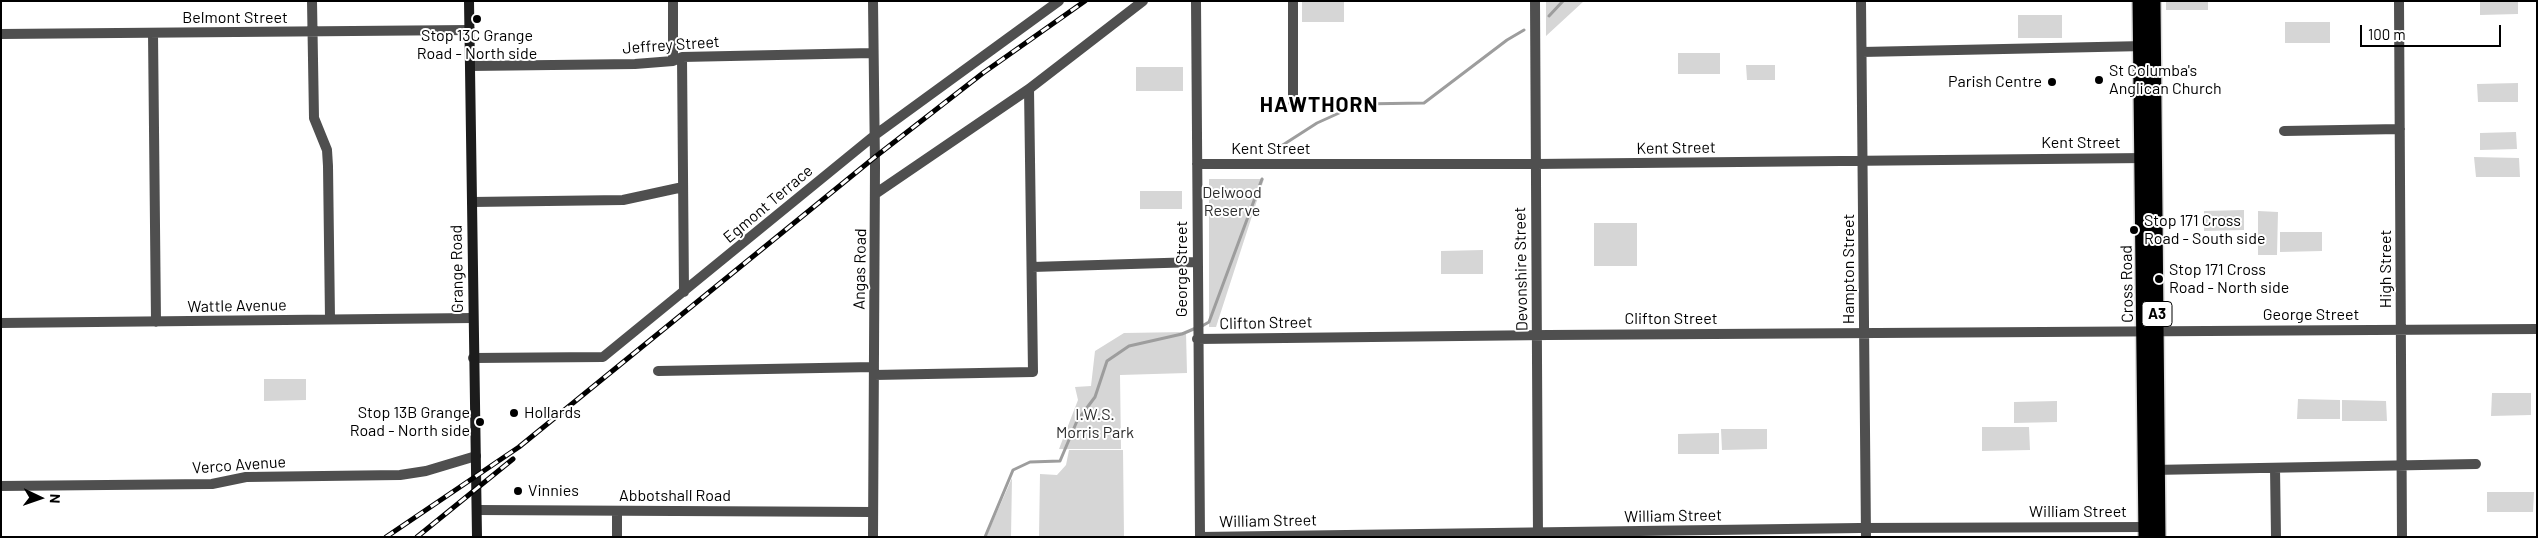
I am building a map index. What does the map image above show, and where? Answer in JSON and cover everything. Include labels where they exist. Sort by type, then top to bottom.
[{"type":"highway","name":"Cross Road","points":[[2140,1],[2147,46],[2152,470],[2158,537]]},
{"type":"highway","name":"Cross Road","points":[[2147,46],[2153,1]]},
{"type":"highway","name":"Cross Road","points":[[2146,532],[2152,470]]},
{"type":"street","points":[[312,1],[314,118],[327,150],[328,166],[330,319]]},
{"type":"street","name":"Grange Road","points":[[470,1],[476,537]]},
{"type":"street","points":[[673,1],[678,59],[683,187],[684,292]]},
{"type":"street","name":"Angas Road","points":[[873,1],[875,135],[873,537]]},
{"type":"street","name":"Egmont Terrace","points":[[473,358],[603,357],[875,135],[1059,1]]},
{"type":"street","points":[[875,194],[1029,89],[1143,1]]},
{"type":"street","name":"George Street","points":[[1196,1],[1197,339],[1200,537]]},
{"type":"street","points":[[1293,1],[1293,102]]},
{"type":"street","name":"Devonshire Street","points":[[1535,1],[1538,535]]},
{"type":"street","name":"Hampton Street","points":[[1861,1],[1866,532]]},
{"type":"street","name":"High Street","points":[[2399,1],[2402,537]]},
{"type":"street","name":"Belmont Street","points":[[1,34],[470,30]]},
{"type":"street","points":[[153,34],[156,322]]},
{"type":"street","points":[[1862,52],[2147,46]]},
{"type":"street","name":"Jeffrey Street","points":[[470,66],[635,64],[678,59],[873,53]]},
{"type":"street","points":[[658,371],[1033,372],[1029,89]]},
{"type":"street","points":[[2284,131],[2400,129]]},
{"type":"street","name":"Kent Street","points":[[1197,164],[1535,164],[2149,158]]},
{"type":"street","points":[[472,202],[623,200],[683,187]]},
{"type":"street","points":[[1032,267],[1197,262]]},
{"type":"street","name":"Wattle Avenue","points":[[1,323],[473,318]]},
{"type":"street","name":"George Street","points":[[2151,330],[2537,329]]},
{"type":"street","name":"Clifton Street","points":[[1197,339],[2151,330]]},
{"type":"street","name":"Verco Avenue","points":[[1,486],[212,484],[246,477],[400,475],[426,471],[476,456]]},
{"type":"street","points":[[2152,470],[2476,464]]},
{"type":"street","points":[[2275,468],[2276,537]]},
{"type":"street","name":"Abbotshall Road","points":[[476,510],[873,512]]},
{"type":"street","points":[[617,511],[617,537]]},
{"type":"street","name":"William Street","points":[[1200,537],[2146,532]]},
{"type":"green space","points":[[1302,1],[1344,1],[1344,22],[1302,22]]},
{"type":"green space","points":[[1546,1],[1584,1],[1546,36]]},
{"type":"green space","points":[[2166,1],[2208,1],[2208,10],[2166,10]]},
{"type":"green space","points":[[2480,1],[2518,1],[2518,14],[2480,15]]},
{"type":"green space","points":[[2018,15],[2062,15],[2062,38],[2018,38]]},
{"type":"green space","points":[[2285,22],[2330,22],[2330,43],[2285,43]]},
{"type":"green space","points":[[1678,53],[1720,53],[1720,74],[1678,74]]},
{"type":"green space","points":[[1746,65],[1775,65],[1775,80],[1747,80]]},
{"type":"green space","points":[[1136,67],[1183,67],[1183,91],[1136,91]]},
{"type":"green space","points":[[2518,83],[2518,102],[2478,102],[2477,84]]},
{"type":"green space","points":[[2516,132],[2517,149],[2480,150],[2480,133]]},
{"type":"green space","points":[[2474,157],[2519,158],[2520,177],[2476,177]]},
{"type":"green space","name":"Delwood Reserve","points":[[1209,179],[1264,179],[1216,327],[1209,327]]},
{"type":"green space","points":[[1140,191],[1182,191],[1182,209],[1140,209]]},
{"type":"green space","points":[[2244,210],[2244,230],[2204,231],[2204,211]]},
{"type":"green space","points":[[2258,211],[2278,212],[2277,255],[2258,255]]},
{"type":"green space","points":[[1594,223],[1637,223],[1637,266],[1594,266]]},
{"type":"green space","points":[[2280,232],[2322,232],[2322,251],[2280,252]]},
{"type":"green space","points":[[1483,250],[1483,274],[1441,274],[1441,251]]},
{"type":"green space","name":"I.W.S. Morris Park","points":[[1186,332],[1187,373],[1120,375],[1121,449],[1059,449],[1078,400],[1075,387],[1091,386],[1095,351],[1124,333]]},
{"type":"green space","points":[[264,379],[306,379],[306,400],[264,401]]},
{"type":"green space","points":[[2492,393],[2531,393],[2531,415],[2491,416]]},
{"type":"green space","points":[[2298,399],[2340,400],[2340,419],[2297,419]]},
{"type":"green space","points":[[2342,400],[2386,401],[2387,421],[2342,421]]},
{"type":"green space","points":[[2057,401],[2057,422],[2014,423],[2014,402]]},
{"type":"green space","points":[[1982,427],[2029,427],[2030,450],[1982,451]]},
{"type":"green space","points":[[1721,429],[1767,429],[1767,449],[1722,450]]},
{"type":"green space","points":[[1719,433],[1719,454],[1678,454],[1678,434]]},
{"type":"green space","points":[[1069,450],[1123,450],[1124,537],[1024,537],[1039,536],[1040,474],[1057,475],[1066,465]]},
{"type":"green space","points":[[1012,478],[1011,537],[986,537]]},
{"type":"green space","points":[[2487,492],[2534,492],[2533,512],[2487,512]]},
{"type":"waterway","points":[[1549,16],[1563,1]]},
{"type":"waterway","points":[[1275,150],[1317,123],[1359,104],[1424,103],[1507,40],[1524,30]]},
{"type":"waterway","points":[[1202,326],[1209,322],[1262,179]]},
{"type":"waterway","points":[[985,537],[1013,470],[1030,462],[1060,461],[1077,421],[1095,397],[1107,361],[1129,346],[1182,334],[1196,328]]},
{"type":"railway","points":[[386,537],[519,447],[875,157],[983,73],[1085,1]]},
{"type":"railway","points":[[417,537],[513,459]]},
{"type":"place","name":"Stop 13C Grange Road - North side","points":[[477,19]]},
{"type":"place","name":"St Columba's Anglican Church","points":[[2099,80]]},
{"type":"place","name":"Parish Centre","points":[[2052,82]]},
{"type":"place","name":"Stop 171 Cross Road - South side","points":[[2134,230]]},
{"type":"place","name":"Stop 171 Cross Road - North side","points":[[2159,279]]},
{"type":"place","name":"Hollards","points":[[514,413]]},
{"type":"place","name":"Stop 13B Grange Road - North side","points":[[480,422]]},
{"type":"place","name":"Vinnies","points":[[518,491]]},
{"type":"district","name":"HAWTHORN","points":[[1319,105]]}]
